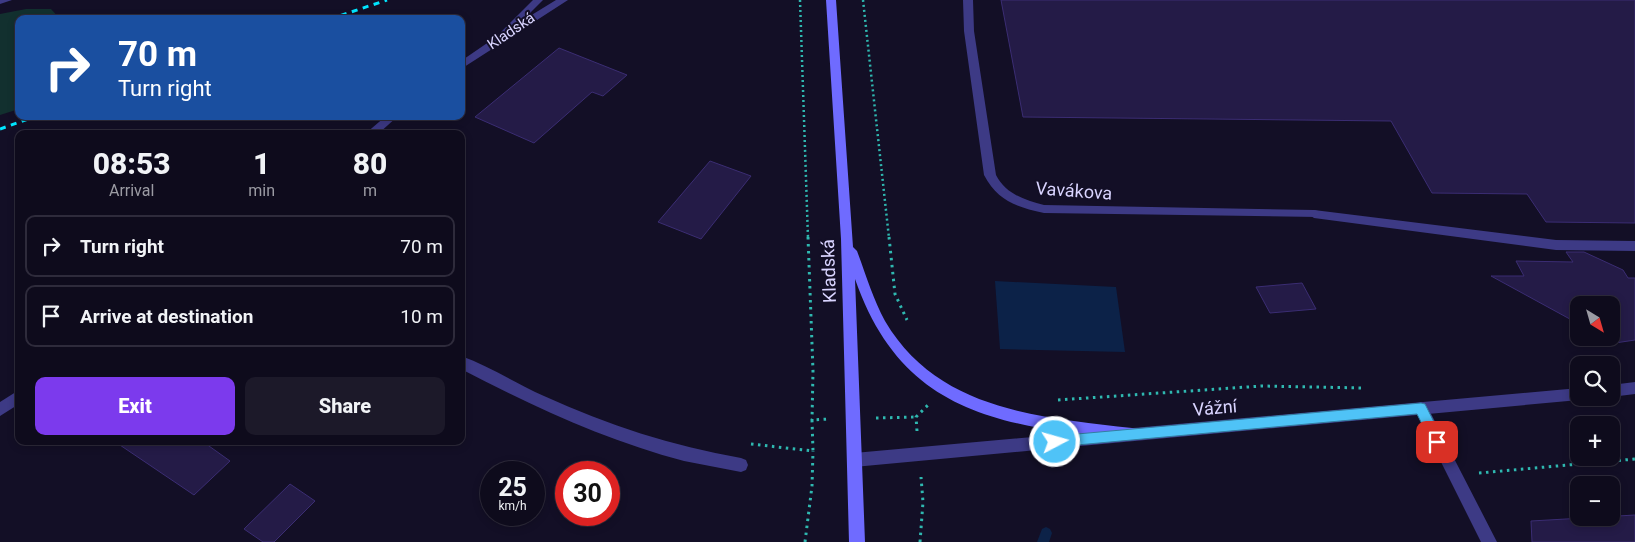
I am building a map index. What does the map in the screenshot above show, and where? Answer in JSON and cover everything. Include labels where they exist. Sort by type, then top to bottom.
[{"type":"main road","name":"Kladská","points":[[831,0],[847,239],[857,542]]},
{"type":"main road","points":[[847,239],[874,311],[887,335],[910,362],[943,389],[964,402],[1006,416],[1132,434]]},
{"type":"street","points":[[0,1],[7,0]]},
{"type":"street","points":[[498,38],[538,0]]},
{"type":"street","name":"Kladská","points":[[465,63],[498,38],[563,0]]},
{"type":"street","name":"Vavákova","points":[[968,0],[969,31],[990,175],[995,186],[1009,198],[1024,205],[1044,209],[1314,214],[1556,245],[1635,246]]},
{"type":"street","points":[[375,130],[389,120]]},
{"type":"street","points":[[465,364],[582,419],[678,452],[741,465]]},
{"type":"street","points":[[1620,389],[1635,388]]},
{"type":"street","name":"Vážní","points":[[854,460],[1570,395]]},
{"type":"street","points":[[0,410],[15,399]]},
{"type":"street","points":[[1421,408],[1489,542]]},
{"type":"path","points":[[800,0],[813,371],[812,486],[805,542]]},
{"type":"path","points":[[863,0],[895,294],[910,324]]},
{"type":"path","points":[[1050,400],[1262,386],[1372,388]]},
{"type":"path","points":[[812,420],[916,417]]},
{"type":"path","points":[[741,465],[752,443],[813,451]]},
{"type":"path","points":[[1454,476],[1635,459]]},
{"type":"green space","points":[[26,9],[51,9],[56,15],[15,15],[15,110],[0,115],[0,14]]},
{"type":"water","points":[[995,281],[1116,287],[1125,352],[1000,349]]},
{"type":"building","points":[[1001,0],[1635,0],[1635,223],[1546,222],[1527,194],[1432,193],[1391,121],[1023,117]]},
{"type":"building","points":[[559,48],[627,75],[603,96],[592,92],[534,143],[475,117]]},
{"type":"building","points":[[710,161],[751,176],[701,239],[658,222]]},
{"type":"building","points":[[1566,252],[1584,252],[1623,270],[1628,278],[1635,278],[1635,340],[1620,342],[1620,296],[1570,296],[1570,319],[1491,276],[1524,276],[1516,261],[1573,262]]},
{"type":"building","points":[[1302,283],[1316,309],[1270,313],[1256,287]]},
{"type":"building","points":[[120,445],[208,445],[230,461],[194,495]]},
{"type":"building","points":[[290,484],[315,501],[274,542],[263,542],[244,529]]},
{"type":"building","points":[[1635,515],[1635,542],[1532,542],[1531,521],[1570,519],[1570,526],[1620,526],[1620,516]]},
{"type":"waterway","points":[[1043,542],[1046,533]]},
{"type":"railway","points":[[342,15],[387,0]]},
{"type":"railway","points":[[0,129],[26,120]]},
{"type":"route","points":[[1055,442],[1421,408],[1437,442]]}]
